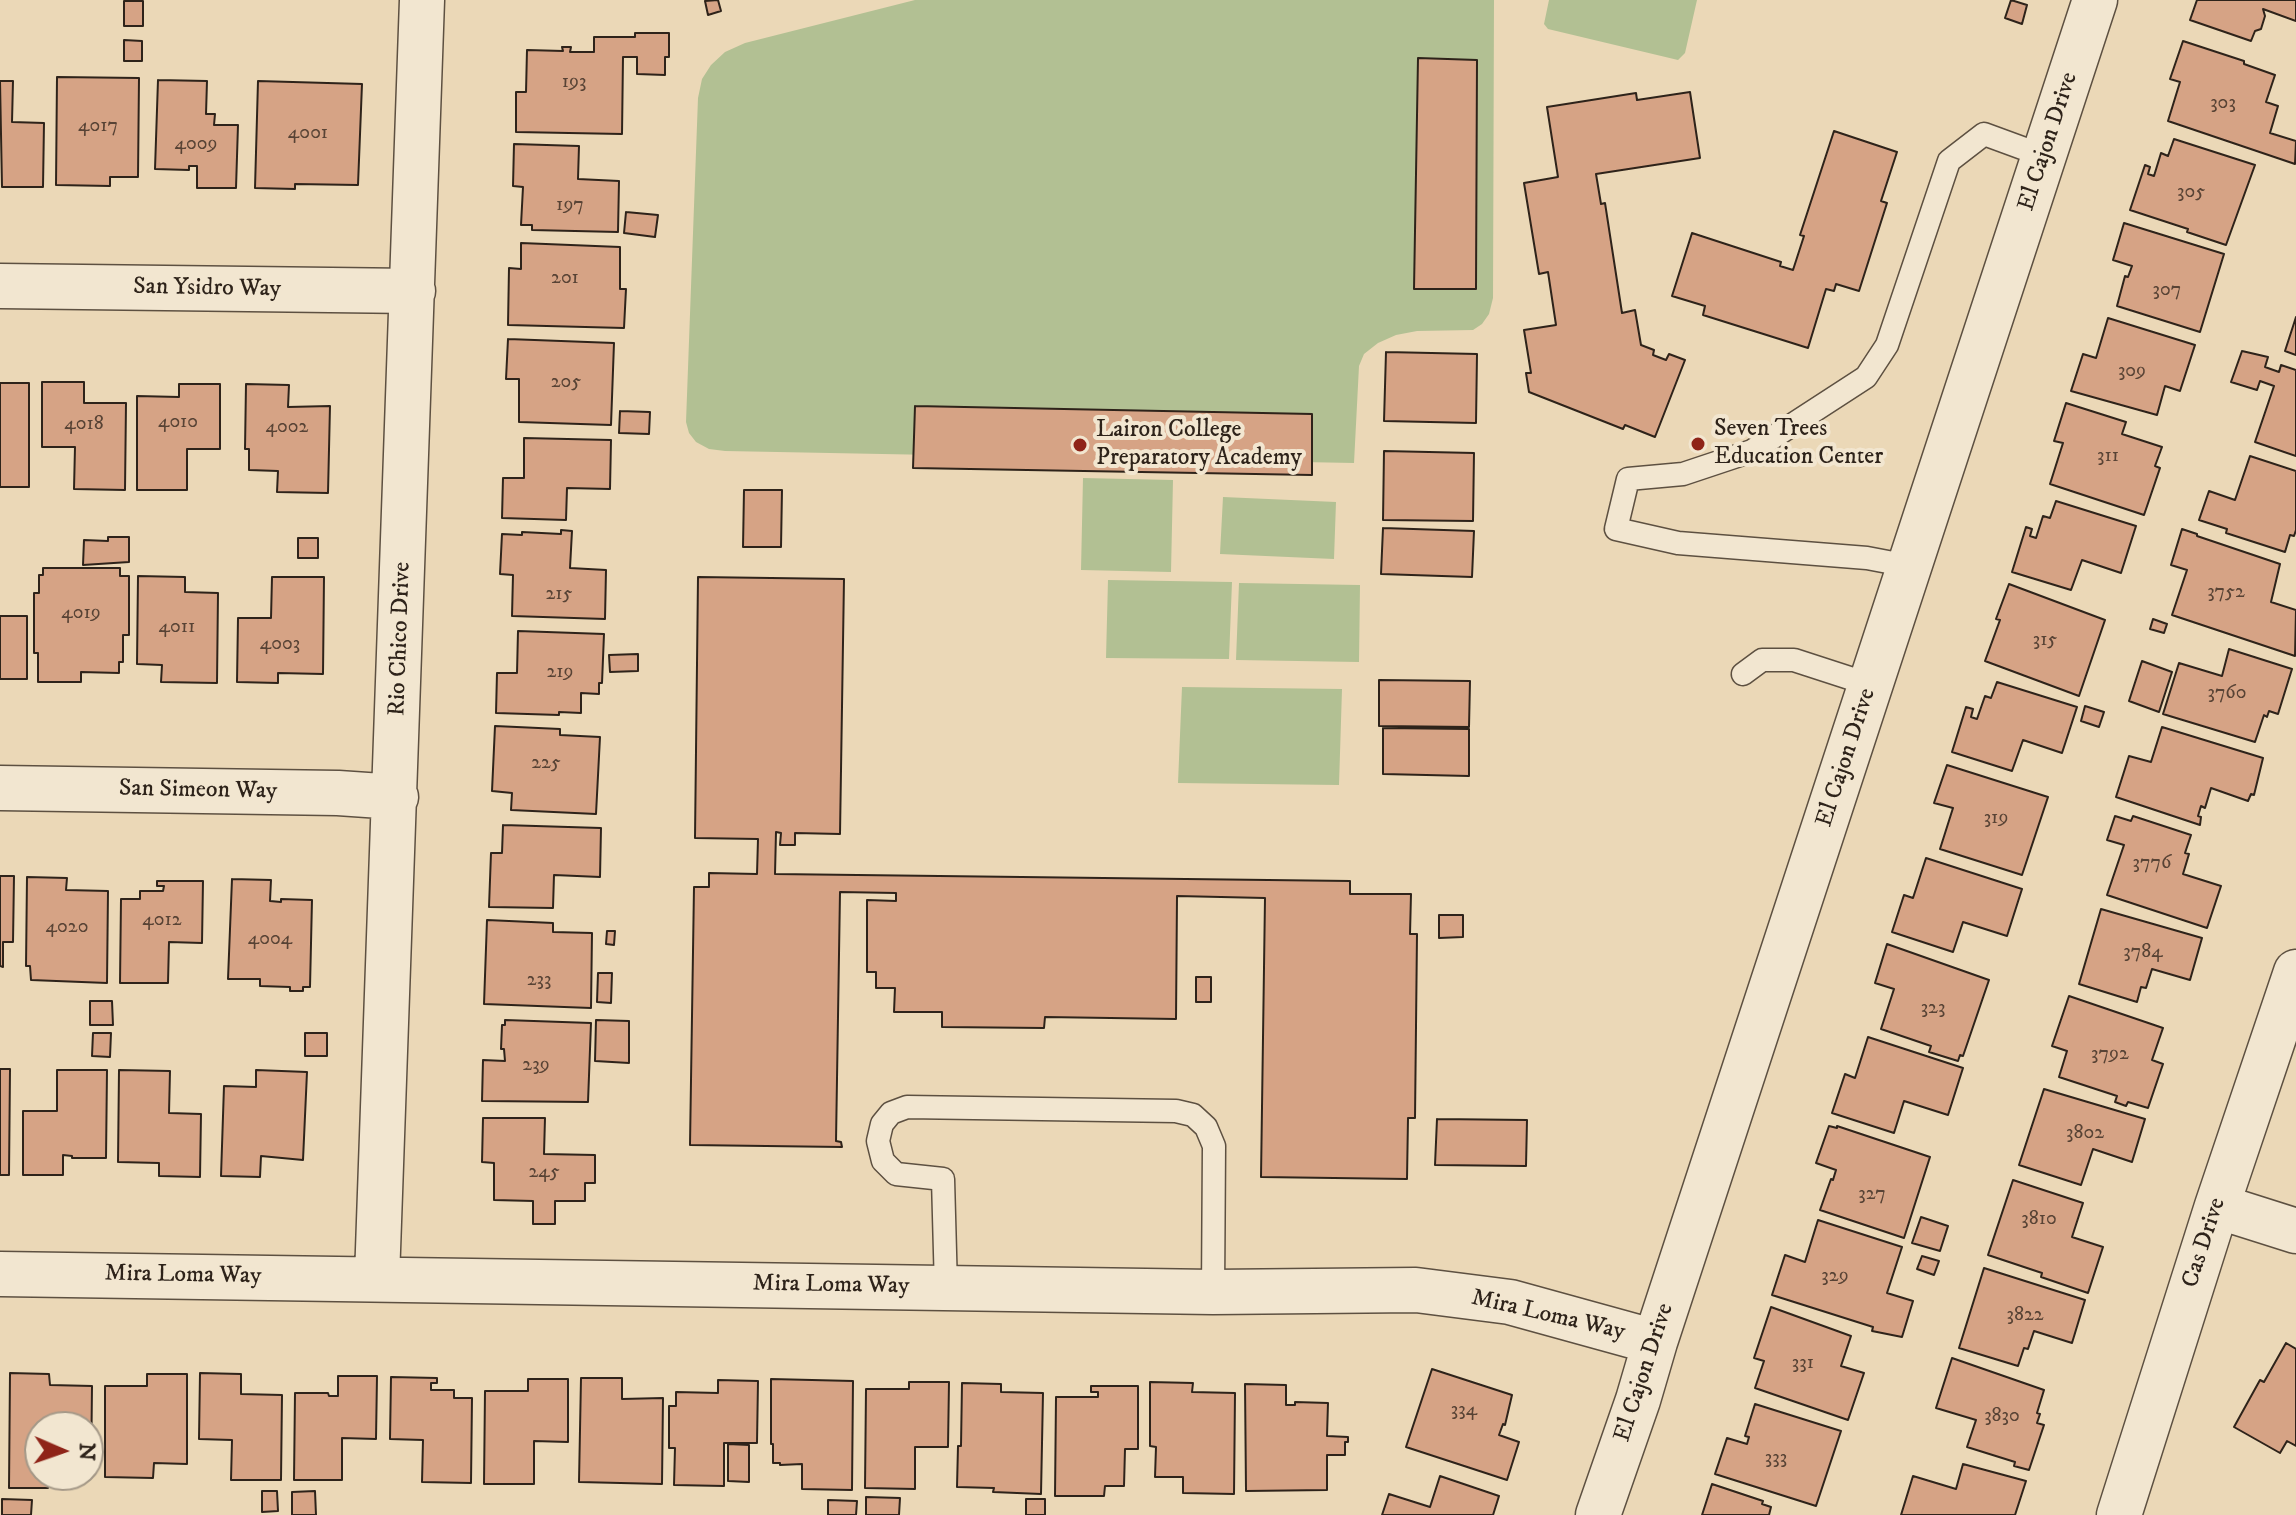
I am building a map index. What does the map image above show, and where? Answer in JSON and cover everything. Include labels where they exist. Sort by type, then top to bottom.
[{"type":"street","name":"Rio Chico Drive","points":[[377,1278],[422,0]]},
{"type":"street","name":"El Cajon Drive","points":[[1598,1515],[2095,0]]},
{"type":"street","name":"San Ysidro Way","points":[[0,286],[413,291]]},
{"type":"street","name":"San Simeon Way","points":[[0,788],[396,797]]},
{"type":"street","name":"Cas Drive","points":[[2119,1515],[2217,1206],[2296,972]]},
{"type":"street","points":[[2217,1206],[2296,1231]]},
{"type":"street","name":"Mira Loma Way","points":[[0,1274],[946,1289],[1213,1292],[1416,1290],[1510,1302],[1655,1342]]},
{"type":"lane","points":[[1909,566],[1867,558],[1678,543],[1616,529],[1628,479],[1683,474],[1752,451],[1866,377],[1887,345],[1949,161],[1984,134],[2044,156]]},
{"type":"lane","points":[[1743,674],[1762,660],[1794,660],[1871,685]]},
{"type":"lane","points":[[946,1289],[943,1179],[896,1174],[883,1161],[878,1141],[882,1124],[891,1113],[907,1107],[1176,1111],[1193,1115],[1206,1127],[1214,1146],[1213,1292]]},
{"type":"green space","points":[[915,0],[1494,0],[1493,298],[1489,314],[1473,330],[1417,331],[1396,335],[1364,354],[1359,366],[1354,463],[725,451],[709,449],[696,442],[686,422],[698,98],[702,79],[725,52],[745,43]]},
{"type":"green space","points":[[1549,0],[1697,0],[1685,53],[1678,60],[1548,29],[1544,24]]},
{"type":"green space","points":[[1083,478],[1173,480],[1171,572],[1081,570]]},
{"type":"green space","points":[[1223,497],[1336,502],[1334,559],[1220,554]]},
{"type":"green space","points":[[1108,580],[1232,582],[1229,659],[1106,658]]},
{"type":"green space","points":[[1239,583],[1360,585],[1359,662],[1236,660]]},
{"type":"green space","points":[[1182,687],[1342,689],[1339,785],[1178,783]]},
{"type":"building","points":[[718,0],[721,11],[708,15],[705,1]]},
{"type":"building","points":[[2011,0],[2027,5],[2022,24],[2005,18]]},
{"type":"building","points":[[2197,0],[2296,0],[2296,21],[2263,9],[2265,16],[2261,29],[2255,31],[2251,41],[2190,20]]},
{"type":"building","points":[[124,1],[143,1],[143,26],[124,26]]},
{"type":"building","points":[[635,33],[669,33],[669,57],[665,57],[665,75],[637,74],[637,57],[623,57],[622,134],[516,132],[516,92],[526,92],[527,50],[563,51],[562,47],[571,47],[570,52],[594,52],[594,37],[635,37]]},
{"type":"building","points":[[124,40],[142,41],[142,61],[124,61]]},
{"type":"building","points":[[2183,41],[2275,75],[2266,102],[2278,106],[2270,133],[2296,141],[2295,164],[2168,121],[2180,82],[2170,79]]},
{"type":"building","points":[[1418,58],[1477,60],[1476,289],[1414,289]]},
{"type":"building","points":[[57,77],[139,78],[138,177],[110,177],[110,186],[56,185]]},
{"type":"building","points":[[158,80],[207,81],[206,114],[215,114],[214,125],[238,125],[236,188],[197,188],[197,166],[189,166],[189,170],[155,169]]},
{"type":"building","points":[[0,81],[13,81],[12,122],[44,123],[43,187],[2,187]]},
{"type":"building","points":[[258,81],[362,84],[358,185],[295,184],[295,189],[255,188]]},
{"type":"building","points":[[1690,92],[1700,158],[1596,174],[1601,204],[1605,203],[1622,313],[1635,310],[1641,345],[1654,350],[1653,355],[1666,360],[1669,354],[1685,360],[1655,437],[1625,425],[1623,429],[1529,392],[1526,373],[1531,373],[1524,330],[1556,325],[1548,272],[1539,274],[1524,183],[1558,177],[1547,107],[1636,93],[1637,100]]},
{"type":"building","points":[[1834,131],[1897,152],[1881,201],[1887,203],[1859,291],[1836,284],[1834,291],[1826,289],[1808,348],[1703,315],[1705,306],[1672,296],[1692,233],[1781,262],[1780,266],[1793,270],[1804,236],[1800,235]]},
{"type":"building","points":[[2174,139],[2255,165],[2226,245],[2130,210],[2145,165],[2150,167],[2148,174],[2154,176],[2161,153],[2168,156]]},
{"type":"building","points":[[514,144],[579,146],[578,179],[619,181],[618,232],[532,230],[532,225],[521,225],[523,187],[513,186]]},
{"type":"building","points":[[626,212],[658,215],[655,237],[624,233]]},
{"type":"building","points":[[2124,223],[2224,254],[2200,332],[2117,306],[2125,276],[2128,277],[2132,266],[2113,260]]},
{"type":"building","points":[[521,243],[620,247],[620,289],[626,289],[624,328],[508,325],[509,268],[521,269]]},
{"type":"building","points":[[2296,317],[2296,355],[2285,351]]},
{"type":"building","points":[[2108,318],[2195,345],[2180,391],[2165,386],[2157,415],[2071,391],[2083,354],[2096,358]]},
{"type":"building","points":[[508,339],[614,343],[611,425],[519,422],[519,379],[506,379]]},
{"type":"building","points":[[2242,351],[2268,357],[2265,367],[2279,372],[2281,365],[2296,370],[2296,456],[2255,442],[2274,386],[2260,381],[2257,390],[2231,382]]},
{"type":"building","points":[[1386,352],[1477,354],[1476,423],[1384,421]]},
{"type":"building","points":[[42,382],[84,382],[84,403],[126,403],[125,490],[74,489],[75,447],[42,447]]},
{"type":"building","points":[[0,383],[29,383],[29,487],[0,487]]},
{"type":"building","points":[[179,384],[220,384],[220,449],[187,449],[187,490],[137,490],[137,396],[179,397]]},
{"type":"building","points":[[246,384],[289,385],[288,407],[330,406],[328,493],[277,492],[278,471],[249,470],[249,449],[245,449]]},
{"type":"building","points":[[2066,403],[2126,422],[2122,434],[2162,447],[2155,466],[2160,468],[2144,515],[2050,484],[2063,443],[2054,441]]},
{"type":"building","points":[[915,406],[1312,414],[1312,475],[913,468]]},
{"type":"building","points":[[620,411],[650,412],[649,434],[619,433]]},
{"type":"building","points":[[524,438],[611,440],[610,489],[567,488],[566,520],[502,518],[503,478],[524,478]]},
{"type":"building","points":[[1384,451],[1474,453],[1473,521],[1383,520]]},
{"type":"building","points":[[2250,456],[2296,471],[2296,530],[2294,536],[2290,535],[2285,552],[2226,533],[2227,529],[2199,520],[2209,491],[2235,500]]},
{"type":"building","points":[[744,490],[782,490],[781,547],[743,547]]},
{"type":"building","points":[[2056,501],[2136,526],[2121,573],[2082,560],[2071,590],[2012,572],[2026,527],[2032,529],[2030,536],[2036,538],[2043,516],[2050,518]]},
{"type":"building","points":[[1383,528],[1474,531],[1472,577],[1381,574]]},
{"type":"building","points":[[2182,529],[2280,564],[2271,602],[2296,610],[2295,656],[2172,615],[2187,570],[2171,565]]},
{"type":"building","points":[[561,530],[572,531],[570,568],[606,570],[605,619],[512,616],[513,575],[500,574],[502,534],[561,534]]},
{"type":"building","points":[[108,537],[129,537],[129,562],[83,565],[84,540],[108,541]]},
{"type":"building","points":[[298,538],[318,538],[318,558],[298,558]]},
{"type":"building","points":[[43,568],[120,568],[120,576],[129,576],[129,635],[123,635],[123,662],[119,662],[119,673],[81,672],[81,682],[38,682],[38,653],[34,653],[34,593],[39,593],[39,575],[43,575]]},
{"type":"building","points":[[138,576],[185,577],[185,592],[218,593],[217,683],[161,682],[162,665],[137,664]]},
{"type":"building","points":[[272,577],[324,577],[323,674],[278,673],[278,683],[237,682],[238,618],[271,618]]},
{"type":"building","points":[[698,577],[844,579],[840,834],[795,833],[795,845],[780,845],[781,833],[776,832],[775,874],[1350,881],[1350,894],[1411,894],[1410,934],[1417,934],[1415,1118],[1408,1118],[1407,1179],[1261,1177],[1265,898],[1177,896],[1176,1019],[1045,1017],[1044,1028],[942,1027],[942,1012],[894,1012],[895,988],[876,988],[876,972],[867,972],[867,900],[896,901],[896,893],[840,892],[836,1141],[841,1142],[842,1147],[690,1145],[694,887],[709,887],[709,873],[757,874],[758,839],[695,838]]},
{"type":"building","points":[[2009,584],[2105,620],[2079,696],[1985,661]]},
{"type":"building","points":[[0,616],[27,616],[27,679],[0,679]]},
{"type":"building","points":[[2153,619],[2167,624],[2164,633],[2150,629]]},
{"type":"building","points":[[518,631],[604,634],[599,694],[581,693],[581,713],[496,713],[497,673],[517,673]]},
{"type":"building","points":[[2229,649],[2292,669],[2278,714],[2269,711],[2267,717],[2264,715],[2255,742],[2163,714],[2179,663],[2222,676]]},
{"type":"building","points":[[638,654],[638,671],[610,672],[609,655]]},
{"type":"building","points":[[2142,661],[2172,672],[2159,712],[2129,701]]},
{"type":"building","points":[[1379,680],[1470,681],[1469,727],[1379,726]]},
{"type":"building","points":[[1997,682],[2077,707],[2062,753],[2023,740],[2012,771],[1952,752],[1966,707],[1973,709],[1971,717],[1977,719],[1985,696],[1991,698]]},
{"type":"building","points":[[2085,706],[2104,712],[2099,727],[2081,721]]},
{"type":"building","points":[[495,726],[560,729],[560,735],[600,737],[596,814],[511,810],[512,793],[492,791]]},
{"type":"building","points":[[2162,727],[2263,758],[2254,795],[2251,794],[2248,801],[2211,788],[2205,808],[2201,806],[2198,816],[2201,817],[2200,825],[2116,797],[2129,756],[2151,762]]},
{"type":"building","points":[[1383,728],[1469,729],[1469,776],[1383,774]]},
{"type":"building","points":[[1947,765],[2048,797],[2022,875],[1940,849],[1953,808],[1934,803]]},
{"type":"building","points":[[2115,816],[2131,821],[2133,816],[2191,835],[2183,874],[2221,886],[2207,928],[2107,895],[2124,845],[2107,840]]},
{"type":"building","points":[[503,825],[601,828],[600,877],[554,875],[553,908],[489,907],[491,853],[502,853]]},
{"type":"building","points":[[1926,858],[2022,889],[2007,936],[1963,922],[1953,952],[1892,932],[1904,895],[1913,898]]},
{"type":"building","points":[[0,876],[14,876],[13,942],[3,942],[3,967],[0,966]]},
{"type":"building","points":[[27,877],[67,878],[66,890],[108,891],[107,983],[31,980],[30,966],[26,966]]},
{"type":"building","points":[[232,879],[271,880],[270,901],[312,900],[310,987],[303,987],[303,991],[290,991],[290,987],[260,986],[260,979],[228,979]]},
{"type":"building","points":[[157,881],[203,881],[202,943],[169,942],[168,983],[120,983],[121,899],[140,899],[140,891],[163,891],[164,886],[157,886]]},
{"type":"building","points":[[2101,909],[2202,938],[2190,980],[2152,969],[2146,988],[2141,987],[2137,1002],[2079,984]]},
{"type":"building","points":[[1439,915],[1463,915],[1463,937],[1439,938]]},
{"type":"building","points":[[487,920],[553,923],[553,932],[592,933],[591,1008],[484,1004]]},
{"type":"building","points":[[607,931],[615,931],[614,945],[606,944]]},
{"type":"building","points":[[1887,944],[1989,980],[1963,1056],[1960,1055],[1958,1061],[1929,1052],[1931,1046],[1881,1029],[1894,989],[1875,983]]},
{"type":"building","points":[[598,973],[612,973],[611,1003],[597,1002]]},
{"type":"building","points":[[1196,977],[1211,977],[1211,1002],[1196,1002]]},
{"type":"building","points":[[2069,996],[2163,1028],[2152,1060],[2163,1064],[2148,1108],[2128,1102],[2126,1106],[2115,1102],[2117,1096],[2059,1077],[2067,1051],[2052,1046]]},
{"type":"building","points":[[90,1001],[112,1001],[113,1025],[90,1025]]},
{"type":"building","points":[[505,1020],[591,1023],[588,1102],[482,1101],[483,1060],[505,1061],[504,1049],[501,1049]]},
{"type":"building","points":[[596,1020],[629,1021],[629,1063],[595,1061]]},
{"type":"building","points":[[93,1033],[111,1033],[110,1057],[92,1056]]},
{"type":"building","points":[[305,1033],[327,1033],[327,1056],[305,1056]]},
{"type":"building","points":[[1868,1037],[1963,1068],[1948,1115],[1904,1101],[1894,1133],[1832,1113],[1845,1074],[1855,1078]]},
{"type":"building","points":[[0,1069],[10,1069],[9,1175],[0,1175]]},
{"type":"building","points":[[57,1070],[107,1070],[106,1158],[63,1155],[63,1175],[23,1175],[23,1111],[57,1111]]},
{"type":"building","points":[[119,1070],[170,1071],[169,1113],[201,1114],[200,1177],[159,1176],[159,1163],[118,1162]]},
{"type":"building","points":[[256,1070],[307,1072],[303,1160],[261,1156],[260,1177],[221,1176],[224,1086],[256,1087]]},
{"type":"building","points":[[2044,1089],[2145,1119],[2132,1162],[2093,1149],[2081,1185],[2019,1165]]},
{"type":"building","points":[[483,1118],[545,1118],[544,1154],[595,1155],[595,1183],[585,1183],[585,1201],[555,1201],[555,1224],[533,1224],[533,1201],[494,1200],[494,1163],[482,1162]]},
{"type":"building","points":[[1437,1119],[1527,1120],[1526,1166],[1435,1165]]},
{"type":"building","points":[[1829,1126],[1930,1157],[1904,1238],[1820,1210],[1836,1170],[1816,1163]]},
{"type":"building","points":[[2013,1180],[2083,1203],[2072,1237],[2103,1247],[2088,1293],[1988,1255]]},
{"type":"building","points":[[1921,1217],[1948,1226],[1940,1251],[1912,1243]]},
{"type":"building","points":[[1818,1220],[1902,1247],[1887,1293],[1913,1301],[1902,1337],[1872,1331],[1873,1327],[1772,1295],[1785,1255],[1805,1262]]},
{"type":"building","points":[[1922,1256],[1939,1261],[1934,1275],[1917,1269]]},
{"type":"building","points":[[1984,1268],[2085,1300],[2072,1343],[2034,1331],[2018,1366],[1959,1348]]},
{"type":"building","points":[[1771,1307],[1851,1336],[1841,1366],[1864,1373],[1848,1420],[1755,1388],[1764,1361],[1754,1358]]},
{"type":"building","points":[[2286,1343],[2296,1349],[2296,1446],[2287,1441],[2280,1453],[2234,1427],[2260,1380],[2264,1382]]},
{"type":"building","points":[[1952,1358],[2044,1390],[2037,1423],[2044,1425],[2029,1470],[2014,1466],[2015,1462],[1967,1447],[1976,1420],[1936,1408]]},
{"type":"building","points":[[1432,1369],[1512,1395],[1505,1425],[1499,1435],[1519,1442],[1507,1480],[1406,1447]]},
{"type":"building","points":[[10,1373],[49,1374],[50,1385],[92,1386],[92,1411],[24,1411],[24,1488],[9,1488]]},
{"type":"building","points":[[200,1373],[241,1374],[241,1394],[282,1395],[281,1480],[231,1480],[232,1440],[199,1439]]},
{"type":"building","points":[[147,1374],[187,1374],[187,1464],[154,1463],[153,1478],[105,1477],[105,1386],[147,1386]]},
{"type":"building","points":[[338,1376],[377,1376],[376,1439],[342,1438],[342,1480],[294,1480],[295,1393],[338,1396]]},
{"type":"building","points":[[391,1377],[437,1378],[437,1383],[431,1383],[431,1390],[454,1390],[454,1398],[472,1398],[471,1483],[422,1482],[423,1440],[390,1439]]},
{"type":"building","points":[[581,1378],[622,1378],[622,1399],[663,1398],[662,1484],[579,1482]]},
{"type":"building","points":[[528,1379],[568,1379],[568,1442],[534,1441],[534,1484],[484,1484],[485,1391],[528,1391]]},
{"type":"building","points":[[771,1379],[853,1381],[852,1490],[802,1489],[802,1464],[773,1463]]},
{"type":"building","points":[[718,1380],[758,1381],[757,1443],[724,1443],[724,1486],[674,1485],[675,1448],[669,1448],[669,1406],[676,1406],[676,1392],[718,1393]]},
{"type":"building","points":[[909,1382],[949,1382],[948,1447],[915,1447],[915,1489],[865,1488],[866,1389],[909,1389]]},
{"type":"building","points":[[1150,1382],[1193,1383],[1192,1392],[1235,1393],[1234,1494],[1183,1493],[1183,1477],[1155,1477],[1156,1447],[1150,1446]]},
{"type":"building","points":[[962,1383],[1001,1384],[1001,1392],[1043,1393],[1041,1494],[957,1487]]},
{"type":"building","points":[[1245,1384],[1286,1385],[1286,1405],[1295,1405],[1295,1402],[1328,1403],[1327,1436],[1348,1437],[1348,1442],[1345,1442],[1345,1455],[1327,1455],[1327,1490],[1246,1491]]},
{"type":"building","points":[[1091,1386],[1138,1386],[1138,1449],[1125,1449],[1124,1486],[1105,1486],[1104,1496],[1055,1496],[1056,1397],[1098,1397],[1098,1392],[1091,1392]]},
{"type":"building","points":[[1755,1404],[1841,1431],[1816,1506],[1715,1474],[1727,1438],[1747,1444],[1749,1437],[1745,1436]]},
{"type":"building","points":[[728,1444],[749,1445],[749,1482],[728,1481]]},
{"type":"building","points":[[1963,1464],[2026,1481],[2015,1515],[1901,1515],[1913,1476],[1956,1489]]},
{"type":"building","points":[[1440,1476],[1499,1496],[1493,1515],[1382,1515],[1389,1494],[1430,1507]]},
{"type":"building","points":[[1712,1484],[1763,1501],[1762,1504],[1771,1507],[1769,1515],[1702,1515]]},
{"type":"building","points":[[262,1491],[277,1491],[278,1511],[262,1512]]},
{"type":"building","points":[[315,1491],[316,1515],[292,1515],[292,1492]]},
{"type":"building","points":[[866,1497],[900,1498],[899,1515],[866,1515]]},
{"type":"building","points":[[2,1499],[32,1500],[31,1515],[2,1515]]},
{"type":"building","points":[[1026,1499],[1045,1499],[1045,1515],[1026,1515]]},
{"type":"building","points":[[828,1500],[857,1501],[856,1515],[828,1515]]},
{"type":"place","name":"Seven Trees Education Center","points":[[1698,444]]},
{"type":"place","name":"Lairon College Preparatory Academy","points":[[1080,445]]}]
